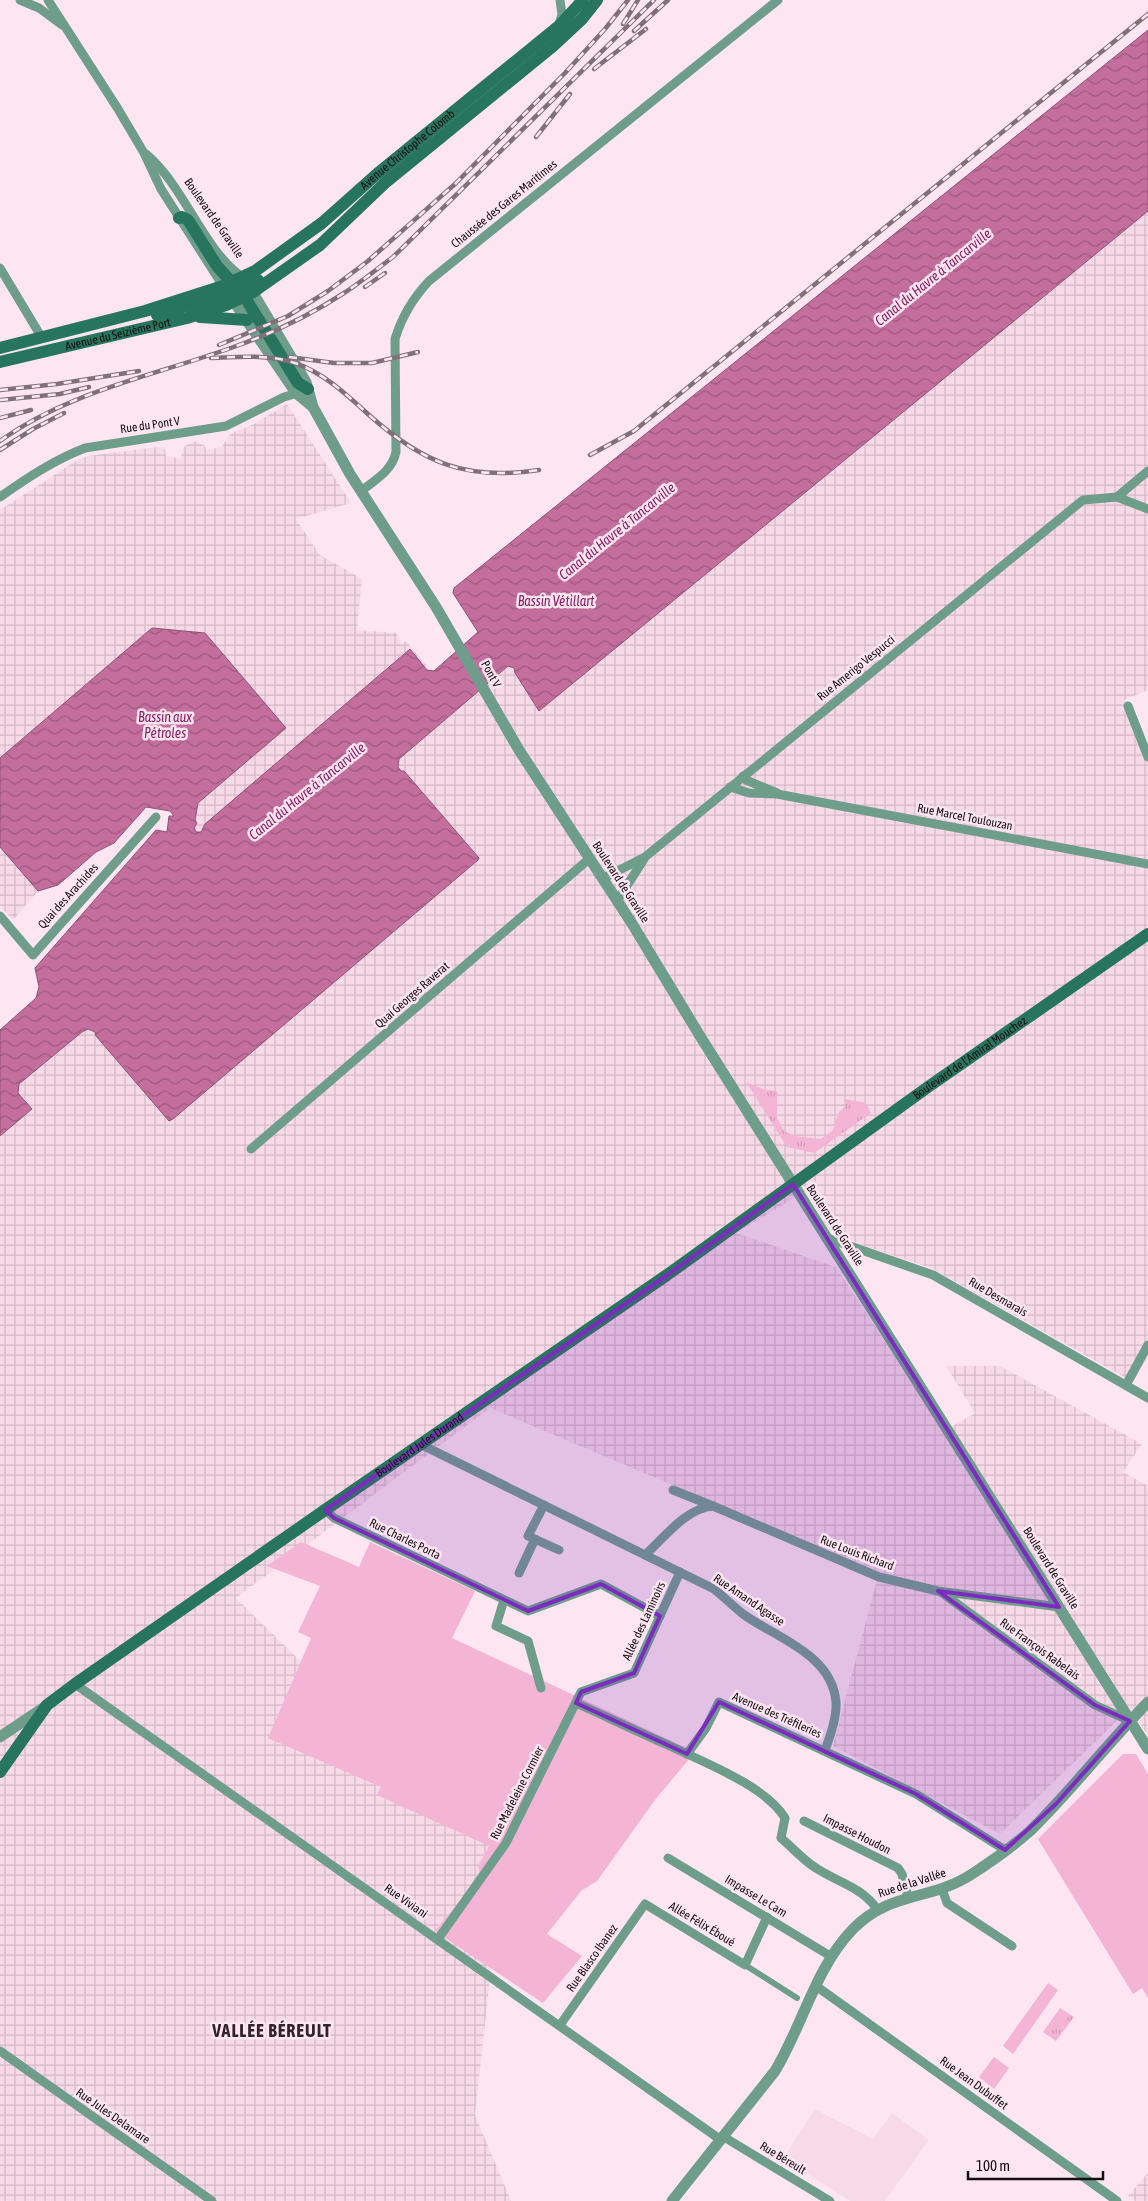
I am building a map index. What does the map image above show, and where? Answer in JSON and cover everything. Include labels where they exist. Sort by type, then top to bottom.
[{"type":"main road","name":"Avenue Christophe Colomb","points":[[238,289],[255,271],[322,223],[354,194],[559,26],[583,0]]},
{"type":"main road","points":[[108,335],[140,320],[238,289],[320,245],[386,182],[553,46],[582,19],[597,0]]},
{"type":"main road","points":[[179,218],[182,217],[188,220],[217,266],[238,289],[298,382],[308,389]]},
{"type":"main road","name":"Avenue du Seizième Port","points":[[0,362],[108,335],[187,318],[238,289]]},
{"type":"main road","name":"Avenue du Seizième Port","points":[[0,348],[238,289]]},
{"type":"main road","points":[[187,318],[220,317],[247,320]]},
{"type":"main road","name":"Boulevard de l'Amiral Mouchez","points":[[793,1184],[1148,934]]},
{"type":"main road","name":"Boulevard Jules Durand","points":[[0,1772],[47,1705],[75,1684],[667,1275],[793,1184]]},
{"type":"street","points":[[20,0],[39,8],[66,28]]},
{"type":"street","name":"Boulevard de Graville","points":[[48,0],[144,152],[151,170],[179,218]]},
{"type":"street","points":[[559,26],[562,15],[560,0]]},
{"type":"street","name":"Chaussée des Gares Maritimes","points":[[361,491],[390,468],[394,462],[396,452],[395,339],[400,322],[411,301],[429,281],[778,0]]},
{"type":"street","name":"Boulevard de Graville","points":[[144,152],[160,166],[172,182],[226,263],[238,289],[247,320],[296,394],[313,407]]},
{"type":"street","points":[[0,268],[42,338]]},
{"type":"street","name":"Boulevard de Graville","points":[[308,389],[313,407],[361,491],[459,644]]},
{"type":"street","name":"Rue du Pont V","points":[[0,497],[65,455],[85,448],[226,426],[284,397],[308,389]]},
{"type":"street","points":[[1148,471],[1117,497],[1148,509]]},
{"type":"street","name":"Rue Amerigo Vespucci","points":[[602,879],[645,857],[1083,500],[1117,497]]},
{"type":"street","name":"Pont V","points":[[459,644],[499,717]]},
{"type":"street","points":[[1128,706],[1144,737],[1148,756]]},
{"type":"street","name":"Boulevard de Graville","points":[[499,717],[617,901],[1148,1749]]},
{"type":"street","name":"Rue Marcel Toulouzan","points":[[743,776],[746,780],[777,794]]},
{"type":"street","name":"Rue Marcel Toulouzan","points":[[730,787],[749,793],[777,794],[1148,864]]},
{"type":"street","name":"Quai des Arachides","points":[[0,916],[33,955],[156,817]]},
{"type":"street","name":"Rue Amerigo Vespucci","points":[[617,901],[645,857]]},
{"type":"street","name":"Quai Georges Raverat","points":[[251,1149],[589,858]]},
{"type":"street","name":"Rue Desmarais","points":[[827,1238],[933,1274],[1148,1398]]},
{"type":"street","points":[[1126,1385],[1148,1345]]},
{"type":"street","name":"Rue Amand Agasse","points":[[420,1444],[714,1589],[744,1614],[798,1646],[820,1666],[834,1689],[837,1704],[825,1750]]},
{"type":"street","name":"Rue Louis Richard","points":[[673,1490],[879,1577],[938,1591],[1059,1607]]},
{"type":"street","points":[[544,1505],[528,1536],[559,1550]]},
{"type":"street","points":[[645,1555],[687,1516],[697,1510],[713,1506]]},
{"type":"street","name":"Rue Charles Porta","points":[[325,1510],[334,1518],[528,1611],[601,1584],[660,1616]]},
{"type":"street","points":[[519,1573],[535,1539]]},
{"type":"street","name":"Allée des Laminoirs","points":[[576,1703],[580,1692],[634,1673],[680,1572]]},
{"type":"street","name":"Rue François Rabelais","points":[[938,1591],[1095,1705],[1130,1720]]},
{"type":"street","points":[[504,1600],[496,1626],[528,1641],[542,1688]]},
{"type":"street","name":"Rue Viviani","points":[[75,1684],[722,2138]]},
{"type":"street","name":"Avenue des Tréfileries","points":[[687,1754],[706,1728],[719,1702],[825,1750]]},
{"type":"street","name":"Rue de la Vallée","points":[[672,2201],[775,2072],[787,2052],[816,1986],[832,1957],[853,1929],[877,1909],[959,1882],[1006,1850],[1029,1832],[1056,1804],[1148,1702]]},
{"type":"street","points":[[576,1703],[687,1754],[760,1792],[786,1818],[781,1838],[815,1868],[855,1888],[867,1897],[877,1909]]},
{"type":"street","name":"Rue Madeleine Cormier","points":[[438,1939],[506,1843],[576,1703]]},
{"type":"street","name":"Boulevard Jules Durand","points":[[0,1737],[47,1705]]},
{"type":"street","points":[[825,1750],[916,1794],[1006,1850]]},
{"type":"street","name":"Impasse Houdon","points":[[804,1821],[898,1868],[902,1874],[908,1898]]},
{"type":"street","name":"Impasse Le Cam","points":[[668,1858],[832,1957]]},
{"type":"street","points":[[942,1889],[947,1903],[1012,1946]]},
{"type":"street","name":"Allée Félix Éboué","points":[[645,1904],[797,1998]]},
{"type":"street","name":"Rue Blasco Ibanez","points":[[560,2025],[645,1904]]},
{"type":"street","name":"Allée Félix Éboué","points":[[746,1965],[767,1917]]},
{"type":"street","name":"Rue Jean Dubuffet","points":[[816,1986],[1117,2201]]},
{"type":"street","name":"Rue Jules Delamare","points":[[0,2051],[212,2201]]},
{"type":"street","name":"Rue Béreult","points":[[722,2138],[830,2201]]},
{"type":"highlighted area","points":[[793,1184],[1059,1607],[938,1591],[1095,1705],[1130,1721],[1056,1804],[1005,1850],[916,1794],[719,1702],[687,1754],[576,1703],[581,1692],[634,1673],[660,1616],[601,1584],[528,1611],[334,1518],[325,1510],[667,1275]]},
{"type":"shaded area","points":[[1148,211],[1148,690],[1124,700],[1148,757],[1148,1356],[1133,1382],[931,1268],[849,1241],[829,1230],[806,1191],[736,1233],[836,1267],[944,1431],[975,1413],[946,1366],[1000,1366],[1142,1444],[1123,1472],[1148,1486],[1148,1736],[1130,1708],[1000,1834],[833,1746],[879,1572],[490,1408],[236,1598],[503,1860],[475,2115],[511,2201],[0,2201],[0,1136],[32,1109],[22,1095],[19,1095],[18,1086],[86,1029],[92,1030],[96,1034],[479,858],[404,771],[397,767],[399,759],[508,666],[514,668],[515,674],[539,711]]},
{"type":"shaded area","points":[[287,404],[351,503],[296,519],[320,555],[362,579],[357,630],[396,633],[402,644],[406,641],[426,665],[424,667],[409,649],[205,825],[199,833],[194,828],[198,803],[285,728],[152,628],[0,758],[0,510],[79,459],[88,456],[157,447],[165,449],[166,456],[180,459],[184,447],[188,444],[196,441],[205,446],[206,450],[222,447],[230,434],[254,424]]},
{"type":"shaded area","points":[[0,847],[38,891],[13,920],[0,906]]},
{"type":"shaded area","points":[[815,2109],[873,2139],[892,2113],[929,2140],[885,2201],[851,2201],[783,2159]]},
{"type":"shaded area","points":[[1148,2173],[1148,2201],[1135,2201],[1128,2196]]},
{"type":"green space","points":[[746,1082],[766,1090],[777,1091],[777,1118],[784,1131],[795,1136],[821,1139],[832,1131],[839,1112],[845,1107],[845,1099],[866,1103],[871,1113],[814,1153],[787,1147]]},
{"type":"green space","points":[[301,1542],[359,1567],[370,1542],[475,1591],[452,1638],[695,1752],[655,1800],[597,1881],[581,1891],[547,1934],[582,1956],[543,2003],[435,1931],[480,1876],[478,1866],[489,1846],[377,1795],[381,1787],[268,1738],[311,1638],[298,1632],[320,1586],[267,1566]]},
{"type":"green space","points":[[1123,1754],[1136,1754],[1148,1774],[1148,1998],[1142,1988],[1133,1994],[1038,1839]]},
{"type":"green space","points":[[1048,1983],[1058,1990],[1013,2054],[1003,2046]]},
{"type":"green space","points":[[1060,2008],[1074,2017],[1056,2041],[1043,2032]]},
{"type":"green space","points":[[994,2057],[1009,2068],[994,2089],[979,2077]]},
{"type":"water","points":[[1148,30],[1148,211],[539,711],[515,673],[514,668],[508,666],[399,759],[398,767],[401,771],[404,771],[479,858],[478,860],[173,1119],[169,1121],[96,1036],[95,1032],[88,1029],[19,1084],[18,1093],[32,1109],[0,1136],[0,1030],[36,998],[39,987],[35,968],[156,830],[167,832],[169,816],[174,816],[170,811],[146,807],[114,843],[96,852],[58,885],[38,891],[0,847],[0,758],[152,628],[205,633],[286,728],[198,803],[195,820],[197,823],[194,828],[196,832],[201,832],[205,824],[410,649],[427,670],[434,671],[478,632],[453,593],[454,588]]},
{"type":"railway","points":[[219,345],[288,316],[328,291],[368,261],[455,184],[565,73],[605,29],[628,0]]},
{"type":"railway","points":[[623,24],[638,0]]},
{"type":"railway","points":[[0,441],[27,423],[85,396],[208,356],[266,334],[293,322],[350,289],[393,257],[654,0]]},
{"type":"railway","points":[[634,31],[668,0]]},
{"type":"railway","points":[[590,455],[634,431],[1148,14]]},
{"type":"railway","points":[[594,69],[646,29]]},
{"type":"railway","points":[[536,137],[570,94]]},
{"type":"railway","points":[[365,287],[385,273]]},
{"type":"railway","points":[[289,357],[334,363],[372,363],[418,352]]},
{"type":"railway","points":[[211,358],[275,358],[306,367],[344,392],[389,432],[427,456],[447,465],[489,473],[539,470]]},
{"type":"railway","points":[[0,390],[57,384],[139,371]]},
{"type":"railway","points":[[0,400],[60,394],[89,387]]},
{"type":"railway","points":[[0,418],[31,410]]},
{"type":"railway","points":[[0,450],[33,429],[64,413]]},
{"type":"district","name":"VALLÉE BÉREULT","points":[[272,2030]]},
{"type":"water label","name":"Canal du Havre à Tancarville","points":[[933,277]]},
{"type":"water label","name":"Canal du Havre à Tancarville","points":[[617,531]]},
{"type":"water label","name":"Bassin Vétillart","points":[[556,601]]},
{"type":"water label","name":"Bassin aux Pétroles","points":[[165,726]]},
{"type":"water label","name":"Canal du Havre à Tancarville","points":[[307,791]]}]
